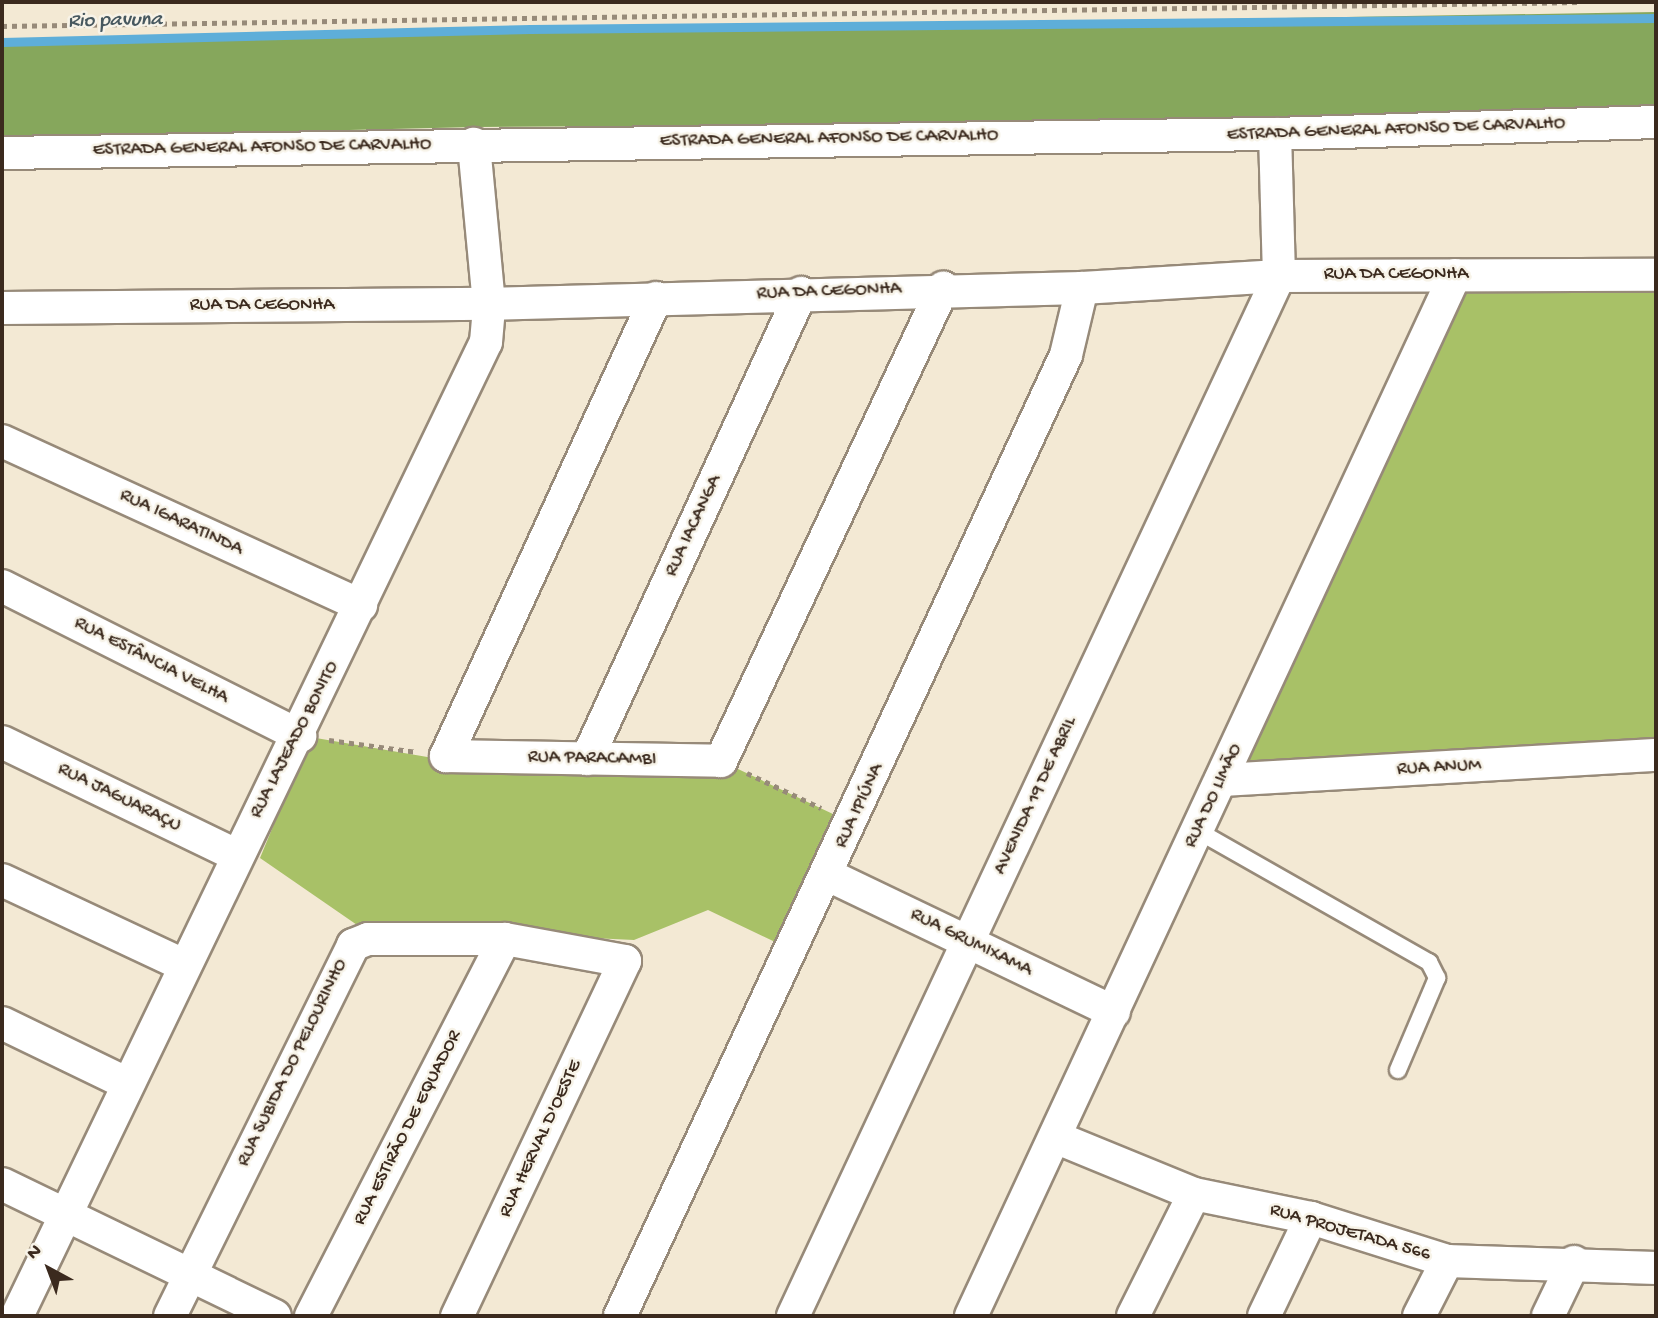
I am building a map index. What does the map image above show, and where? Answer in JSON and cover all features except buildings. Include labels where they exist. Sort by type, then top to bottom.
[{"type":"street","name":"ESTRADA GENERAL AFONSO DE CARVALHO","points":[[2,153],[1275,134],[1656,122]]},
{"type":"street","points":[[1275,134],[1279,276]]},
{"type":"street","name":"RUA LAJEADO BONITO","points":[[17,1316],[181,964],[300,736],[486,342],[489,304],[474,144]]},
{"type":"street","name":"RUA DO LIMÃO","points":[[971,1316],[1455,275]]},
{"type":"street","name":"RUA DA CEGONHA","points":[[2,308],[489,304],[943,288],[1082,288],[1279,276],[1656,275]]},
{"type":"street","name":"AVENIDA 19 DE ABRIL","points":[[793,1316],[1279,276]]},
{"type":"street","points":[[721,761],[943,288]]},
{"type":"street","name":"RUA IPIÚNA","points":[[620,1316],[828,875],[1066,355],[1082,288]]},
{"type":"street","name":"RUA IACANGA","points":[[587,759],[801,293]]},
{"type":"street","points":[[446,756],[656,298]]},
{"type":"street","name":"RUA IGARATINDA","points":[[2,441],[360,605]]},
{"type":"street","name":"RUA ESTÂNCIA VELHA","points":[[2,586],[300,736]]},
{"type":"street","name":"RUA JAGUARAÇU","points":[[2,742],[236,855]]},
{"type":"street","name":"RUA ANUM","points":[[1221,780],[1656,755]]},
{"type":"street","name":"RUA PARACAMBI","points":[[446,756],[721,761]]},
{"type":"street","name":"RUA GRUMIXAMA","points":[[828,875],[1114,1012]]},
{"type":"street","points":[[2,880],[181,964]]},
{"type":"street","name":"RUA SUBIDA DO PELOURINHO","points":[[170,1316],[353,946],[368,939],[505,939],[625,961]]},
{"type":"street","name":"RUA ESTIRÃO DE EQUADOR","points":[[311,1316],[505,939]]},
{"type":"street","name":"RUA HERVAL D'OESTE","points":[[457,1316],[625,961]]},
{"type":"street","points":[[2,1023],[126,1083]]},
{"type":"street","name":"RUA PROJETADA 566","points":[[1055,1136],[1194,1194],[1311,1218],[1447,1261],[1574,1262],[1656,1268]]},
{"type":"street","points":[[2,1184],[275,1316]]},
{"type":"street","points":[[1133,1316],[1194,1194]]},
{"type":"street","points":[[1265,1316],[1311,1218]]},
{"type":"street","points":[[1419,1316],[1447,1261]]},
{"type":"street","points":[[1548,1316],[1574,1262]]},
{"type":"lane","points":[[1198,831],[1429,962],[1437,978],[1398,1070]]},
{"type":"path","points":[[2,26],[1580,2]]},
{"type":"path","points":[[300,736],[446,756]]},
{"type":"path","points":[[721,761],[852,823]]},
{"type":"green space","points":[[1656,12],[1656,111],[1281,122],[476,127],[2,138],[2,39]]},
{"type":"green space","points":[[1459,284],[1656,284],[1656,748],[1235,770]]},
{"type":"green space","points":[[310,737],[445,760],[721,761],[852,823],[792,950],[708,910],[634,940],[360,927],[260,858]]},
{"type":"waterway","name":"Rio pavuna","points":[[2,42],[530,29],[1656,18]]}]
